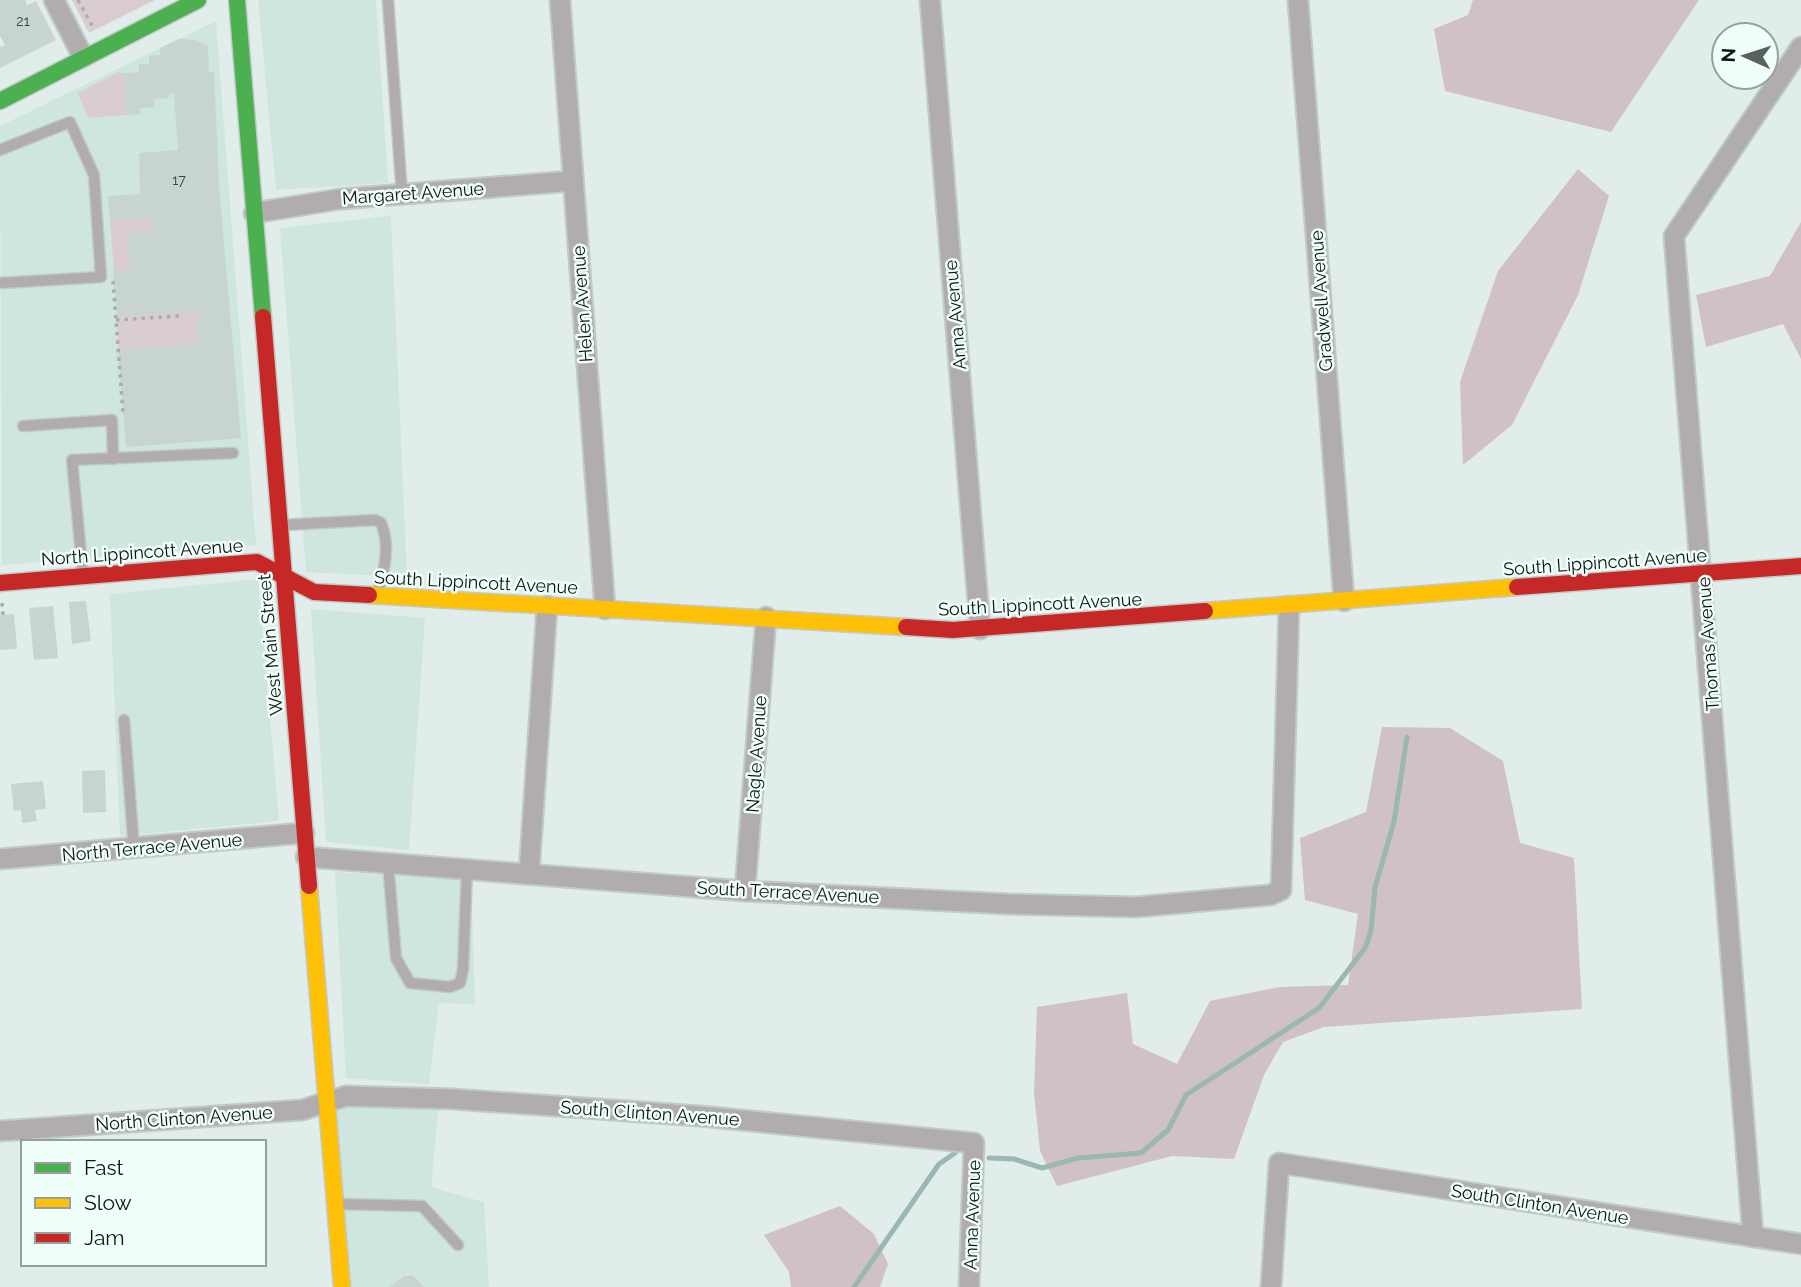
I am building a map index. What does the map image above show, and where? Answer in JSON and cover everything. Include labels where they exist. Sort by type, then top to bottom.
[{"type":"street","points":[[54,0],[83,57]]},
{"type":"street","points":[[0,101],[198,0]]},
{"type":"street","name":"West Main Street","points":[[237,0],[342,1287]]},
{"type":"street","name":"Helen Avenue","points":[[560,0],[605,609]]},
{"type":"street","name":"Anna Avenue","points":[[930,0],[980,629]]},
{"type":"street","name":"Gradwell Avenue","points":[[1297,0],[1344,601]]},
{"type":"street","name":"Thomas Avenue","points":[[1752,1237],[1674,236],[1801,47]]},
{"type":"street","name":"Margaret Avenue","points":[[254,213],[326,200],[573,181]]},
{"type":"street","name":"North Lippincott Avenue","points":[[1,590],[83,576],[257,562],[284,578]]},
{"type":"street","name":"South Lippincott Avenue","points":[[284,578],[309,591],[376,596],[766,617],[887,627],[980,629],[1801,566]]},
{"type":"street","points":[[529,874],[547,606]]},
{"type":"street","name":"South Terrace Avenue","points":[[306,857],[746,891],[1136,907],[1270,895],[1281,890],[1289,606]]},
{"type":"street","name":"Nagle Avenue","points":[[746,891],[766,617]]},
{"type":"street","name":"North Terrace Avenue","points":[[0,859],[134,850],[304,833]]},
{"type":"street","name":"South Clinton Avenue","points":[[325,1103],[346,1097],[463,1099],[700,1116],[974,1143]]},
{"type":"street","name":"North Clinton Avenue","points":[[0,1131],[302,1110],[325,1103]]},
{"type":"street","name":"Anna Avenue","points":[[969,1287],[974,1143]]},
{"type":"street","name":"South Clinton Avenue","points":[[1271,1287],[1279,1163],[1801,1244]]},
{"type":"lane","points":[[388,0],[402,195]]},
{"type":"lane","points":[[0,150],[70,122],[94,175],[101,277],[0,283]]},
{"type":"lane","points":[[23,426],[112,420],[113,459]]},
{"type":"lane","points":[[83,576],[72,460],[233,453]]},
{"type":"lane","points":[[279,525],[375,520],[381,523],[385,532],[385,569],[376,596]]},
{"type":"lane","points":[[124,720],[134,850]]},
{"type":"lane","points":[[388,863],[396,958],[410,983],[450,987],[460,983],[463,969],[467,869]]},
{"type":"lane","points":[[334,1204],[422,1206],[458,1245]]},
{"type":"path","points":[[78,0],[94,31]]},
{"type":"path","points":[[113,272],[123,419]]},
{"type":"path","points":[[116,320],[179,316]]},
{"type":"path","points":[[1,590],[3,615]]},
{"type":"shaded area","points":[[72,0],[155,0],[89,33]]},
{"type":"shaded area","points":[[258,0],[376,0],[388,183],[276,190]]},
{"type":"shaded area","points":[[1473,0],[1699,0],[1611,132],[1445,91],[1434,29],[1468,15]]},
{"type":"shaded area","points":[[216,21],[256,545],[2,565],[0,126]]},
{"type":"shaded area","points":[[118,72],[125,73],[126,115],[88,118],[78,93]]},
{"type":"shaded area","points":[[1578,169],[1609,196],[1578,295],[1512,425],[1463,465],[1460,382],[1498,271]]},
{"type":"shaded area","points":[[391,216],[407,577],[306,572],[280,228]]},
{"type":"shaded area","points":[[148,217],[152,221],[153,231],[130,270],[114,272],[110,220]]},
{"type":"shaded area","points":[[1801,222],[1801,359],[1783,324],[1706,347],[1696,295],[1770,276]]},
{"type":"shaded area","points":[[198,310],[199,344],[118,350],[117,317]]},
{"type":"shaded area","points":[[258,579],[279,821],[120,836],[110,594]]},
{"type":"shaded area","points":[[311,609],[425,618],[409,850],[326,842]]},
{"type":"shaded area","points":[[1382,727],[1450,728],[1503,761],[1520,843],[1574,858],[1582,1009],[1324,1027],[1283,1042],[1264,1075],[1234,1159],[1172,1156],[1057,1186],[1040,1151],[1034,1093],[1037,1007],[1127,993],[1133,1044],[1177,1064],[1210,1001],[1280,987],[1348,985],[1358,914],[1305,900],[1300,838],[1366,812]]},
{"type":"shaded area","points":[[335,872],[471,881],[475,1004],[439,1003],[429,1084],[346,1078]]},
{"type":"shaded area","points":[[331,1101],[439,1103],[431,1187],[484,1202],[489,1287],[345,1287]]},
{"type":"shaded area","points":[[840,1206],[874,1234],[888,1264],[880,1287],[791,1287],[789,1272],[764,1235]]},
{"type":"building","points":[[0,0],[25,0],[27,5],[36,1],[56,40],[0,68],[0,47],[5,45],[0,36]]},
{"type":"building","points":[[179,39],[196,40],[208,46],[209,72],[214,72],[219,187],[241,438],[126,447],[118,350],[199,344],[198,310],[117,317],[113,272],[130,270],[127,233],[153,231],[152,221],[148,217],[110,220],[108,196],[140,194],[139,153],[178,150],[174,93],[169,94],[169,98],[154,99],[155,107],[140,108],[141,114],[126,115],[125,73],[139,72],[139,64],[149,64],[149,56],[160,55],[160,48]]},
{"type":"building","points":[[86,601],[91,641],[72,644],[69,602]]},
{"type":"building","points":[[53,606],[58,658],[34,660],[29,608]]},
{"type":"building","points":[[14,614],[17,649],[0,650],[0,615]]},
{"type":"building","points":[[105,770],[106,812],[83,813],[82,771]]},
{"type":"building","points":[[43,781],[46,809],[35,810],[37,821],[22,823],[21,810],[14,811],[11,784]]},
{"type":"building","points":[[404,1276],[413,1276],[424,1287],[390,1287]]},
{"type":"waterway","points":[[989,1158],[1014,1159],[1042,1168],[1078,1158],[1141,1153],[1168,1130],[1186,1095],[1319,1008],[1365,948],[1371,931],[1375,887],[1394,822],[1407,737]]},
{"type":"waterway","points":[[854,1287],[939,1164],[955,1153]]},
{"type":"traffic: fast","points":[[0,101],[198,0]]},
{"type":"traffic: fast","points":[[237,0],[263,317]]},
{"type":"traffic: slow","points":[[1205,611],[1517,587]]},
{"type":"traffic: slow","points":[[369,595],[906,627]]},
{"type":"traffic: slow","points":[[309,886],[342,1287]]},
{"type":"traffic: jam","points":[[263,317],[309,886]]},
{"type":"traffic: jam","points":[[0,583],[257,562],[314,592],[369,595]]},
{"type":"traffic: jam","points":[[1517,587],[1801,566]]},
{"type":"traffic: jam","points":[[906,627],[953,630],[1205,611]]}]
